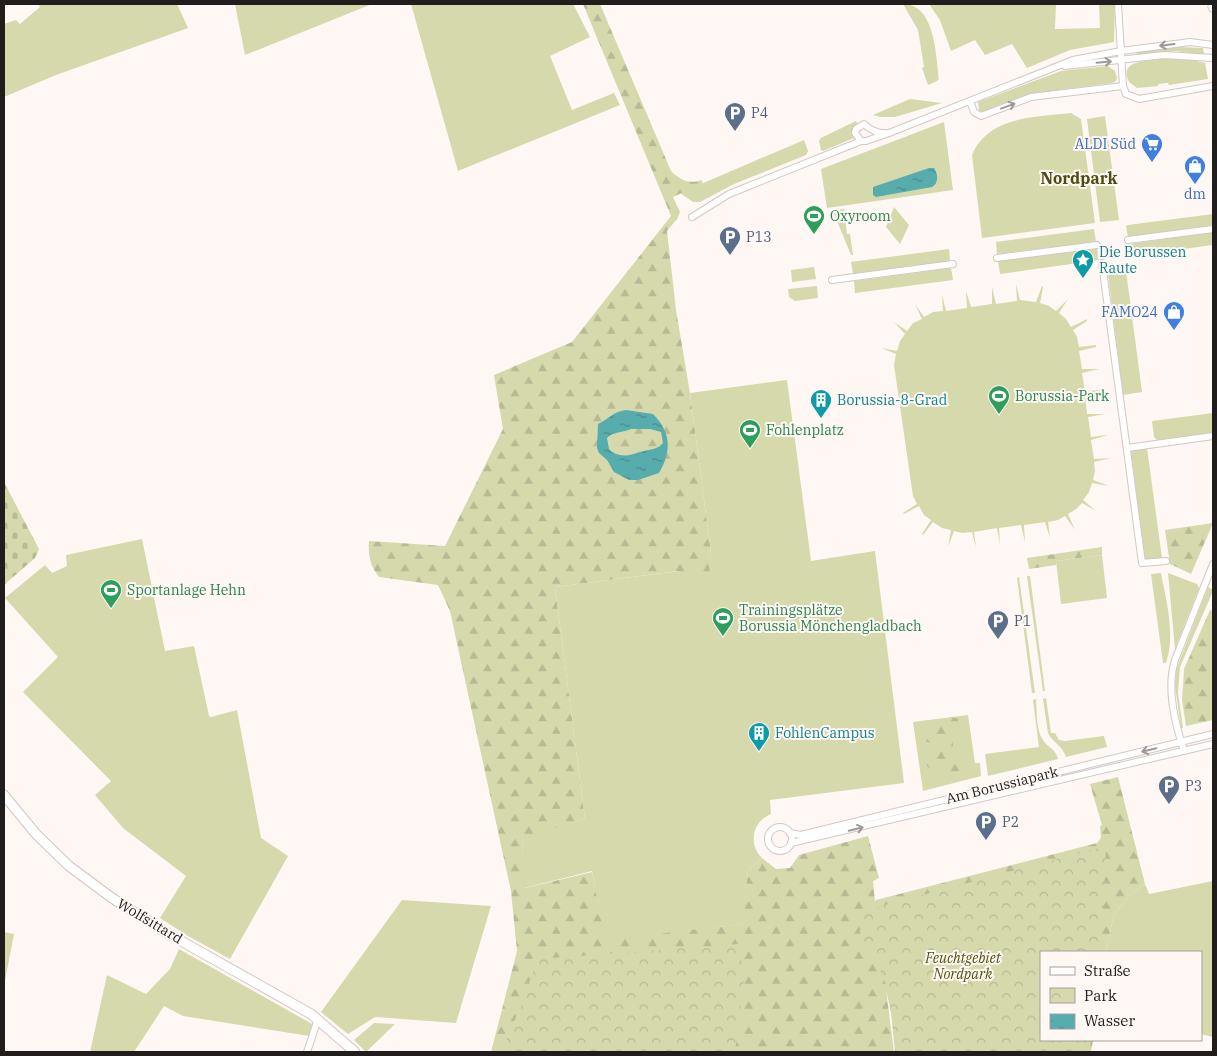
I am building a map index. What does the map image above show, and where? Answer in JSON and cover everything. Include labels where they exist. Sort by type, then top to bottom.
[{"type":"street","points":[[1118,4],[1123,86],[1126,94],[1139,98],[1213,86]]},
{"type":"street","points":[[692,218],[710,205],[736,191],[1073,60],[1121,51],[1190,42],[1213,44]]},
{"type":"street","points":[[1056,66],[1164,55],[1213,58]]},
{"type":"street","points":[[970,101],[974,112],[981,116],[1031,98],[1123,86]]},
{"type":"street","points":[[861,141],[855,133],[856,129],[864,124],[870,130],[889,133]]},
{"type":"street","points":[[1128,240],[1213,229]]},
{"type":"street","points":[[997,258],[1097,245]]},
{"type":"street","points":[[1102,263],[1142,563],[1166,561]]},
{"type":"street","points":[[832,280],[953,264]]},
{"type":"street","points":[[1128,448],[1213,436]]},
{"type":"street","points":[[1184,751],[1171,685],[1172,672],[1213,564]]},
{"type":"street","name":"Am Borussiapark","points":[[1213,734],[801,835],[790,833],[784,828],[776,828],[770,834],[768,841],[771,847],[779,851],[785,850],[791,843],[1213,744]]},
{"type":"street","name":"Wolfsittard","points":[[4,795],[36,834],[62,860],[112,898],[167,933],[318,1019],[355,1052]]},
{"type":"street","points":[[790,833],[791,843]]},
{"type":"street","points":[[307,1052],[318,1019]]},
{"type":"green space","points":[[38,4],[177,4],[188,28],[56,75],[4,97],[4,24],[16,20],[20,24],[40,7]]},
{"type":"green space","points":[[235,4],[372,4],[245,55]]},
{"type":"green space","points":[[411,4],[573,4],[590,37],[550,56],[572,110],[614,93],[620,105],[458,171]]},
{"type":"green space","points":[[583,4],[600,4],[671,171],[684,180],[692,182],[701,180],[703,183],[673,197],[680,212],[667,231],[676,310],[690,393],[711,553],[708,558],[710,574],[680,578],[678,571],[555,587],[585,819],[522,838],[525,888],[592,872],[605,940],[743,924],[748,870],[762,858],[776,869],[790,868],[799,855],[868,836],[879,878],[873,881],[875,902],[876,900],[1097,843],[1101,838],[1100,826],[1102,825],[1090,784],[1118,777],[1145,884],[1133,892],[1114,914],[1106,951],[1040,951],[1040,1041],[1093,1041],[1091,1052],[899,1052],[886,989],[894,1052],[491,1052],[517,951],[511,891],[450,611],[438,585],[379,577],[370,560],[369,541],[445,546],[503,429],[494,375],[572,342],[671,216]]},
{"type":"green space","points":[[903,4],[914,6],[922,12],[932,32],[939,79],[928,85],[922,68],[924,67],[918,30]]},
{"type":"green space","points":[[929,4],[1056,4],[1055,29],[1100,28],[1099,4],[1115,4],[1114,42],[1070,50],[1027,68],[1012,44],[985,55],[975,40],[951,51],[940,20]]},
{"type":"green space","points":[[1177,47],[1203,48],[1204,55],[1176,51],[1137,56],[1137,52]]},
{"type":"green space","points":[[1184,58],[1205,63],[1208,79],[1137,88],[1128,80],[1127,70],[1133,64],[1155,59]]},
{"type":"green space","points":[[1108,66],[1115,71],[1117,78],[1115,82],[1029,94],[984,112],[979,111],[978,102],[1061,71]]},
{"type":"green space","points":[[910,99],[942,103],[895,117],[873,115]]},
{"type":"green space","points":[[1071,113],[1081,119],[1095,223],[982,238],[972,155],[979,142],[989,133],[1014,121]]},
{"type":"green space","points":[[1105,116],[1119,220],[1100,222],[1087,119]]},
{"type":"green space","points":[[856,121],[853,133],[854,138],[823,151],[821,150],[819,141],[821,138]]},
{"type":"green space","points":[[944,122],[953,190],[827,208],[821,169]]},
{"type":"green space","points":[[804,140],[808,151],[806,155],[734,184],[700,202],[693,202],[680,193]]},
{"type":"green space","points":[[894,207],[909,225],[900,244],[886,227]]},
{"type":"green space","points":[[844,209],[847,234],[850,234],[853,255],[851,255],[833,211]]},
{"type":"green space","points":[[1213,214],[1213,226],[1128,237],[1126,226],[1128,225]]},
{"type":"green space","points":[[1094,229],[1096,242],[997,254],[996,242]]},
{"type":"green space","points":[[1213,232],[1213,245],[1131,256],[1129,244]]},
{"type":"green space","points":[[1097,248],[1099,260],[1000,274],[998,261]]},
{"type":"green space","points":[[949,249],[950,261],[853,274],[851,262]]},
{"type":"green space","points":[[1125,263],[1142,392],[1123,395],[1107,266]]},
{"type":"green space","points":[[814,267],[816,279],[792,282],[791,270]]},
{"type":"green space","points":[[951,268],[953,280],[855,293],[854,281]]},
{"type":"green space","name":"Borussia-Park","points":[[1016,284],[1020,300],[1036,302],[1042,286],[1040,303],[1056,311],[1068,299],[1059,313],[1071,327],[1087,319],[1087,321],[1073,330],[1079,347],[1096,345],[1096,347],[1079,351],[1082,369],[1099,369],[1082,373],[1085,391],[1101,390],[1085,395],[1087,414],[1105,414],[1088,417],[1091,437],[1108,435],[1091,440],[1094,459],[1111,458],[1094,462],[1093,480],[1109,486],[1092,483],[1089,492],[1083,500],[1096,511],[1082,503],[1068,514],[1075,530],[1065,516],[1048,522],[1050,538],[1045,522],[1024,525],[1025,542],[1021,525],[999,528],[1000,545],[997,528],[974,532],[976,548],[972,532],[962,533],[954,531],[948,547],[951,530],[942,528],[933,522],[923,535],[931,520],[924,515],[919,506],[903,513],[917,504],[913,496],[894,365],[896,354],[881,348],[897,351],[900,341],[905,334],[894,322],[907,331],[913,323],[922,319],[915,304],[924,317],[933,312],[943,311],[942,294],[946,311],[967,308],[966,291],[971,307],[992,304],[992,287],[996,304],[1017,301]]},
{"type":"green space","points":[[817,286],[818,298],[795,301],[789,297],[788,289]]},
{"type":"green space","name":"Trainingsplätze Borussia Mönchengladbach","points":[[787,380],[811,561],[875,551],[904,783],[770,800],[771,814],[760,822],[754,834],[755,846],[762,858],[748,870],[744,924],[604,941],[592,871],[524,888],[522,837],[585,819],[555,587],[679,571],[680,578],[708,558],[711,553],[690,393]]},
{"type":"green space","points":[[1213,413],[1213,433],[1157,440],[1154,437],[1152,421]]},
{"type":"green space","points":[[1147,448],[1162,558],[1145,560],[1131,451]]},
{"type":"green space","points":[[4,482],[39,549],[35,558],[4,585]]},
{"type":"green space","points":[[1213,523],[1191,574],[1170,564],[1165,530]]},
{"type":"green space","points":[[142,539],[165,651],[194,646],[209,716],[237,710],[261,838],[288,856],[230,959],[160,918],[186,876],[123,828],[95,795],[111,781],[23,692],[58,657],[5,598],[45,565],[52,573],[67,566],[66,555]]},
{"type":"green space","points":[[1102,547],[1102,555],[1056,561],[1056,565],[1029,569],[1027,558]]},
{"type":"green space","points":[[1102,555],[1107,598],[1061,604],[1056,561]]},
{"type":"green space","points":[[1161,573],[1170,629],[1169,652],[1166,663],[1163,663],[1151,574]]},
{"type":"green space","points":[[1168,573],[1197,584],[1199,588],[1175,649]]},
{"type":"green space","points":[[1027,576],[1030,576],[1045,691],[1043,691]]},
{"type":"green space","points":[[1019,577],[1035,693],[1032,693],[1017,578]]},
{"type":"green space","points":[[1208,587],[1213,590],[1180,667],[1178,693],[1183,728],[1181,728],[1175,686],[1176,670]]},
{"type":"green space","points":[[1210,610],[1213,611],[1213,720],[1186,726],[1182,700],[1184,669]]},
{"type":"green space","points":[[1046,698],[1051,733],[1055,733],[1059,740],[1065,741],[1104,736],[1107,747],[1066,757],[1048,733],[1043,699]]},
{"type":"green space","points":[[1036,699],[1039,731],[1045,743],[1056,753],[1058,759],[988,776],[985,754],[1039,747],[1033,700]]},
{"type":"green space","points":[[968,715],[975,763],[980,763],[981,776],[923,791],[913,722]]},
{"type":"green space","points":[[952,717],[958,719],[958,722],[950,725],[954,733],[952,752],[960,755],[959,757],[953,757],[952,760],[961,766],[960,771],[933,770],[926,762],[927,757],[933,750],[933,746],[925,741],[919,745],[917,736],[922,734],[919,729],[929,722]]},
{"type":"green space","name":"Feuchtgebiet Nordpark","points":[[1106,846],[1101,951],[1040,951],[1040,1041],[1091,1041],[1089,1052],[895,1052],[889,992],[874,955],[865,951],[855,913]]},
{"type":"green space","points":[[1213,881],[1213,1037],[1202,1034],[1202,951],[1106,951],[1114,914],[1133,892],[1145,884],[1149,894]]},
{"type":"green space","points":[[402,900],[491,906],[456,1023],[375,1017],[348,1034],[321,1012]]},
{"type":"green space","points":[[4,932],[14,934],[4,986]]},
{"type":"green space","points":[[739,944],[744,981],[735,1052],[501,1052],[525,996],[537,959]]},
{"type":"green space","points":[[179,949],[312,1024],[309,1036],[183,1016],[164,1006],[134,1052],[90,1052],[107,975],[146,994],[170,969]]},
{"type":"green space","points":[[374,1023],[395,1024],[366,1052],[354,1040]]},
{"type":"water","points":[[934,168],[937,176],[937,181],[932,187],[876,197],[873,195],[873,187]]},
{"type":"water","points":[[621,411],[653,414],[659,421],[666,435],[668,449],[659,473],[638,480],[629,480],[614,472],[607,460],[599,453],[597,448],[598,424]],"holes":[[[631,429],[650,429],[661,432],[663,443],[657,448],[625,456],[612,452],[609,449],[607,438],[612,434]]]},
{"type":"place","name":"P4","points":[[735,132]]},
{"type":"place","name":"ALDI Süd","points":[[1152,163]]},
{"type":"place","name":"dm","points":[[1195,185]]},
{"type":"place","name":"Oxyroom","points":[[814,235]]},
{"type":"place","name":"P13","points":[[730,256]]},
{"type":"place","name":"Die Borussen Raute","points":[[1083,279]]},
{"type":"place","name":"FAMO24","points":[[1174,331]]},
{"type":"place","name":"Borussia-Park","points":[[999,415]]},
{"type":"place","name":"Borussia-8-Grad","points":[[821,419]]},
{"type":"place","name":"Fohlenplatz","points":[[750,449]]},
{"type":"place","name":"Sportanlage Hehn","points":[[111,609]]},
{"type":"place","name":"Trainingsplätze Borussia Mönchengladbach","points":[[723,637]]},
{"type":"place","name":"P1","points":[[998,640]]},
{"type":"place","name":"FohlenCampus","points":[[759,752]]},
{"type":"place","name":"P3","points":[[1169,805]]},
{"type":"place","name":"P2","points":[[986,841]]},
{"type":"district","name":"Nordpark","points":[[1079,178]]}]
